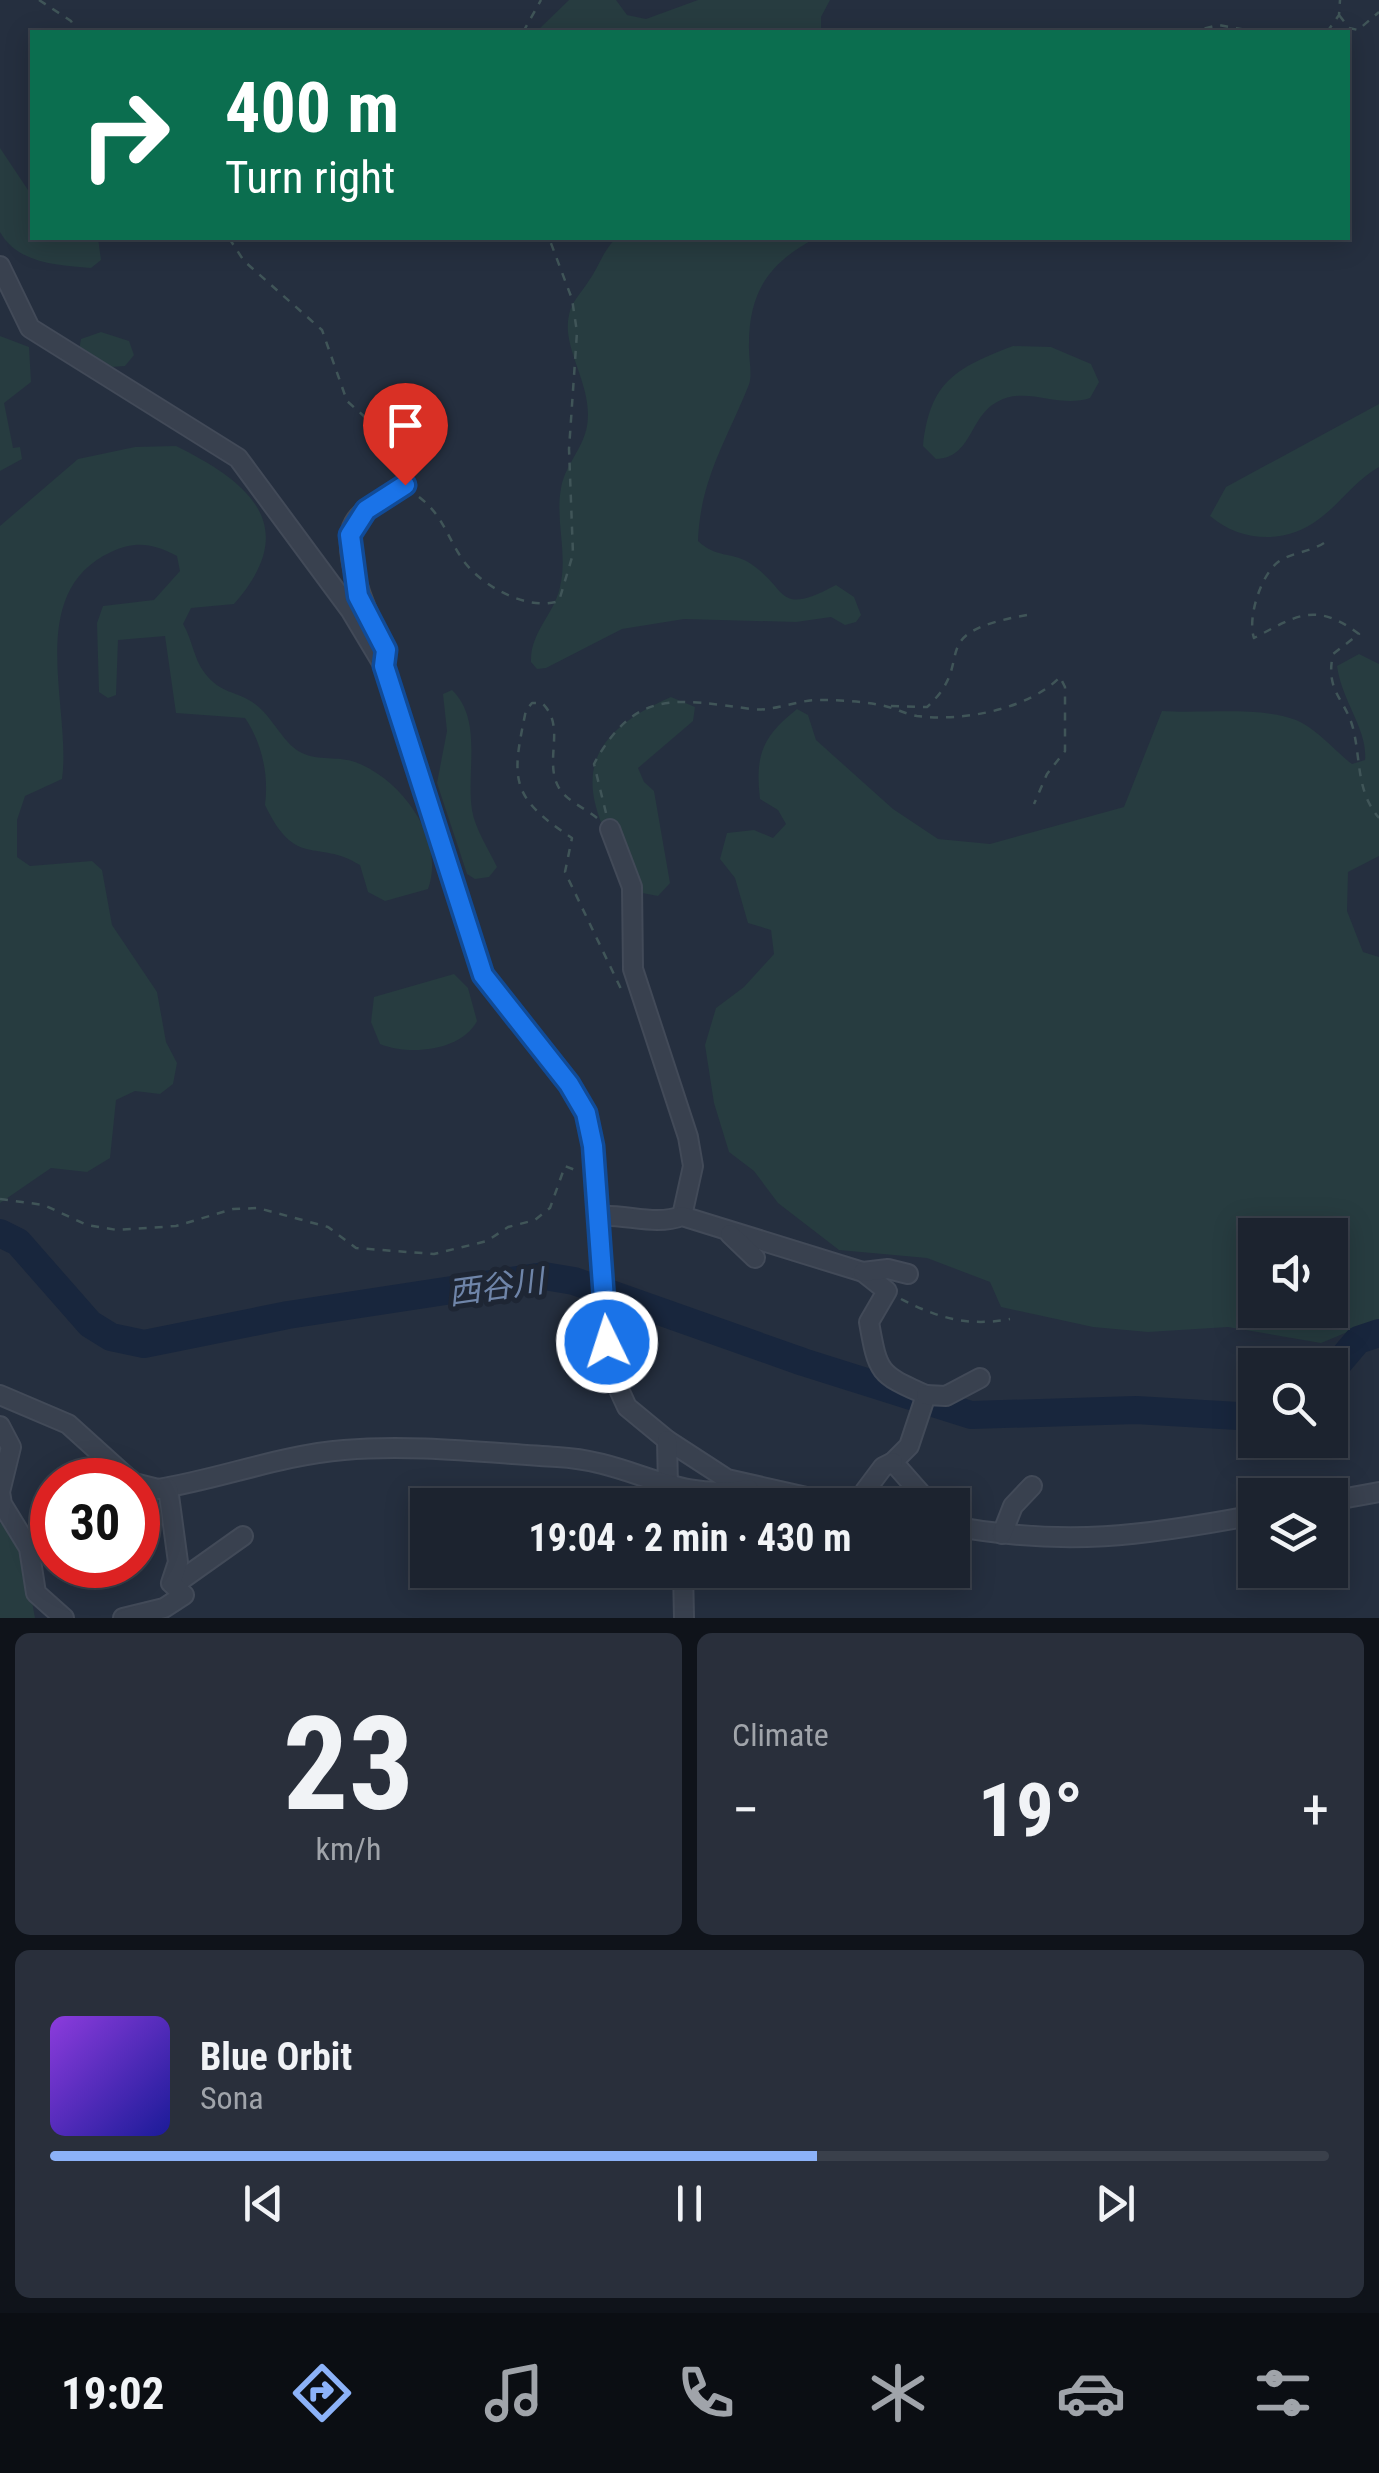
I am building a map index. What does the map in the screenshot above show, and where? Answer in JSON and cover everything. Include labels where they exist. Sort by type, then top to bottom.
[{"type":"street","points":[[0,266],[30,328],[238,458],[350,612],[384,666],[483,975],[569,1084],[586,1113],[616,1390],[627,1407],[667,1440],[727,1479],[754,1488]]},
{"type":"street","points":[[384,666],[386,650],[358,596],[350,535],[366,510],[405,485]]},
{"type":"street","points":[[610,829],[632,887],[633,969],[688,1137],[693,1166],[682,1216]]},
{"type":"street","points":[[598,1216],[628,1214],[655,1222],[682,1216],[863,1272],[888,1269],[908,1274]]},
{"type":"street","points":[[727,1232],[755,1258]]},
{"type":"street","points":[[863,1272],[886,1292],[869,1322],[878,1366],[886,1377],[925,1401],[946,1396],[980,1378]]},
{"type":"street","points":[[0,1395],[68,1424],[106,1458]]},
{"type":"street","points":[[868,1488],[883,1467],[909,1446],[925,1401]]},
{"type":"street","points":[[0,1426],[11,1447],[0,1492],[2,1504],[28,1548],[43,1611],[64,1618]]},
{"type":"street","points":[[667,1440],[676,1488]]},
{"type":"street","points":[[160,1487],[310,1455],[376,1449],[596,1460],[663,1488]]},
{"type":"street","points":[[893,1462],[917,1488]]},
{"type":"street","points":[[1002,1534],[1013,1506],[1032,1486]]},
{"type":"street","points":[[168,1488],[178,1562],[174,1585]]},
{"type":"street","points":[[1348,1498],[1379,1492]]},
{"type":"street","points":[[970,1526],[1060,1540],[1110,1539],[1238,1518]]},
{"type":"street","points":[[174,1585],[242,1536]]},
{"type":"street","points":[[122,1618],[164,1608],[184,1595],[174,1585]]},
{"type":"street","points":[[683,1588],[684,1618]]},
{"type":"path","points":[[39,0],[70,21],[76,30]]},
{"type":"path","points":[[524,30],[540,0]]},
{"type":"path","points":[[1328,30],[1339,16],[1340,0]]},
{"type":"path","points":[[1339,16],[1349,28],[1358,30],[1379,12]]},
{"type":"path","points":[[1198,30],[1220,25],[1246,30]]},
{"type":"path","points":[[230,240],[244,261],[322,330],[348,400],[376,427],[405,472],[405,485],[437,511],[459,554],[486,580],[530,606],[559,601],[573,554],[569,449],[577,332],[572,299],[549,240]]},
{"type":"path","points":[[1324,543],[1274,564],[1255,600],[1251,629],[1254,638],[1279,620],[1316,615],[1359,634],[1344,642],[1334,654],[1331,682],[1352,722],[1366,802],[1379,818]]},
{"type":"path","points":[[610,829],[594,764],[614,732],[649,706],[714,700],[754,709],[814,700],[927,707],[938,696],[959,640],[985,622],[1027,615]]},
{"type":"path","points":[[884,705],[914,716],[983,713],[1049,690],[1060,677],[1064,688],[1065,750],[1034,804]]},
{"type":"path","points":[[610,829],[561,792],[553,776],[556,725],[542,703],[532,703],[526,710],[515,779],[520,791],[572,838],[565,872],[610,969],[627,996]]},
{"type":"path","points":[[0,1199],[44,1205],[87,1225],[118,1230],[176,1226],[233,1208],[258,1208],[328,1227],[356,1248],[434,1254],[487,1241],[508,1227],[535,1220],[550,1208],[565,1166],[596,1178]]},
{"type":"path","points":[[886,1292],[934,1316],[963,1323],[1010,1319]]},
{"type":"green space","points":[[569,0],[616,0],[627,15],[646,19],[698,0],[830,0],[821,17],[821,30],[538,30]]},
{"type":"green space","points":[[0,148],[30,193],[30,240],[98,240],[101,260],[91,268],[40,261],[17,251],[0,232]]},
{"type":"green space","points":[[614,240],[813,240],[773,269],[757,296],[750,329],[749,383],[709,480],[698,541],[711,550],[748,562],[792,599],[816,595],[836,585],[854,597],[861,615],[856,622],[845,625],[831,617],[796,622],[684,619],[622,629],[546,668],[537,669],[531,662],[534,642],[560,587],[561,488],[587,426],[586,397],[569,341],[569,315]]},
{"type":"green space","points":[[101,332],[129,341],[134,355],[125,366],[111,367],[79,350],[81,339]]},
{"type":"green space","points":[[0,336],[29,347],[31,382],[4,403],[13,448],[20,447],[22,459],[0,471]]},
{"type":"green space","points":[[1013,346],[1051,347],[1091,364],[1099,382],[1090,398],[1078,401],[1020,396],[997,402],[981,417],[957,452],[936,459],[923,446],[926,424],[939,392],[961,370]]},
{"type":"green space","points":[[1379,404],[1379,467],[1319,519],[1292,533],[1263,537],[1235,531],[1210,516],[1226,487]]},
{"type":"green space","points":[[176,446],[226,475],[245,492],[259,510],[265,530],[264,552],[254,577],[234,604],[191,608],[183,624],[201,667],[216,685],[261,709],[302,753],[355,762],[389,782],[416,814],[425,832],[432,870],[428,889],[385,901],[368,892],[360,865],[345,857],[297,845],[287,838],[265,805],[263,760],[245,718],[176,713],[165,636],[118,640],[116,695],[108,698],[99,692],[97,623],[103,606],[154,600],[180,571],[177,556],[153,546],[137,545],[111,552],[84,571],[68,595],[59,623],[62,779],[25,796],[17,820],[17,857],[30,866],[92,861],[102,870],[112,925],[157,992],[166,1042],[177,1063],[173,1084],[160,1094],[135,1091],[116,1100],[110,1158],[87,1172],[51,1168],[0,1203],[0,526],[78,459],[135,447]]},
{"type":"green space","points":[[1359,654],[1379,664],[1379,856],[1348,872],[1347,911],[1363,952],[1379,957],[1379,1319],[1321,1343],[1228,1327],[1148,1332],[1093,1327],[1001,1307],[990,1282],[927,1258],[839,1250],[778,1203],[754,1171],[729,1152],[714,1103],[705,1045],[716,1008],[744,987],[774,954],[771,930],[748,923],[735,878],[720,859],[727,833],[754,830],[773,838],[786,824],[778,810],[760,799],[760,759],[769,738],[797,709],[808,715],[816,740],[893,809],[938,839],[990,844],[1124,807],[1162,711],[1281,716],[1311,728],[1352,764],[1365,760],[1363,738],[1337,666]]},
{"type":"green space","points":[[452,690],[462,702],[470,731],[472,810],[497,867],[489,877],[475,879],[467,874],[437,783],[447,731],[443,694]]},
{"type":"green space","points":[[671,697],[695,707],[693,721],[638,768],[644,782],[654,791],[670,883],[658,896],[637,892],[605,831],[595,805],[592,780],[597,757],[611,736],[635,716]]},
{"type":"green space","points":[[454,974],[468,988],[477,1021],[469,1031],[434,1048],[406,1050],[380,1044],[371,1022],[374,997]]},
{"type":"green space","points":[[0,1522],[22,1547],[35,1618],[0,1618]]},
{"type":"waterway","name":"西谷川","points":[[0,1233],[18,1242],[90,1324],[111,1337],[144,1344],[288,1315],[544,1276],[574,1281],[803,1362],[971,1415],[1136,1410],[1238,1416]]},
{"type":"waterway","name":"西谷川","points":[[1348,1352],[1358,1340],[1379,1333]]},
{"type":"route","points":[[405,485],[366,510],[354,523],[350,535],[358,596],[386,650],[384,666],[483,975],[569,1084],[586,1113],[593,1146],[607,1342]]}]
